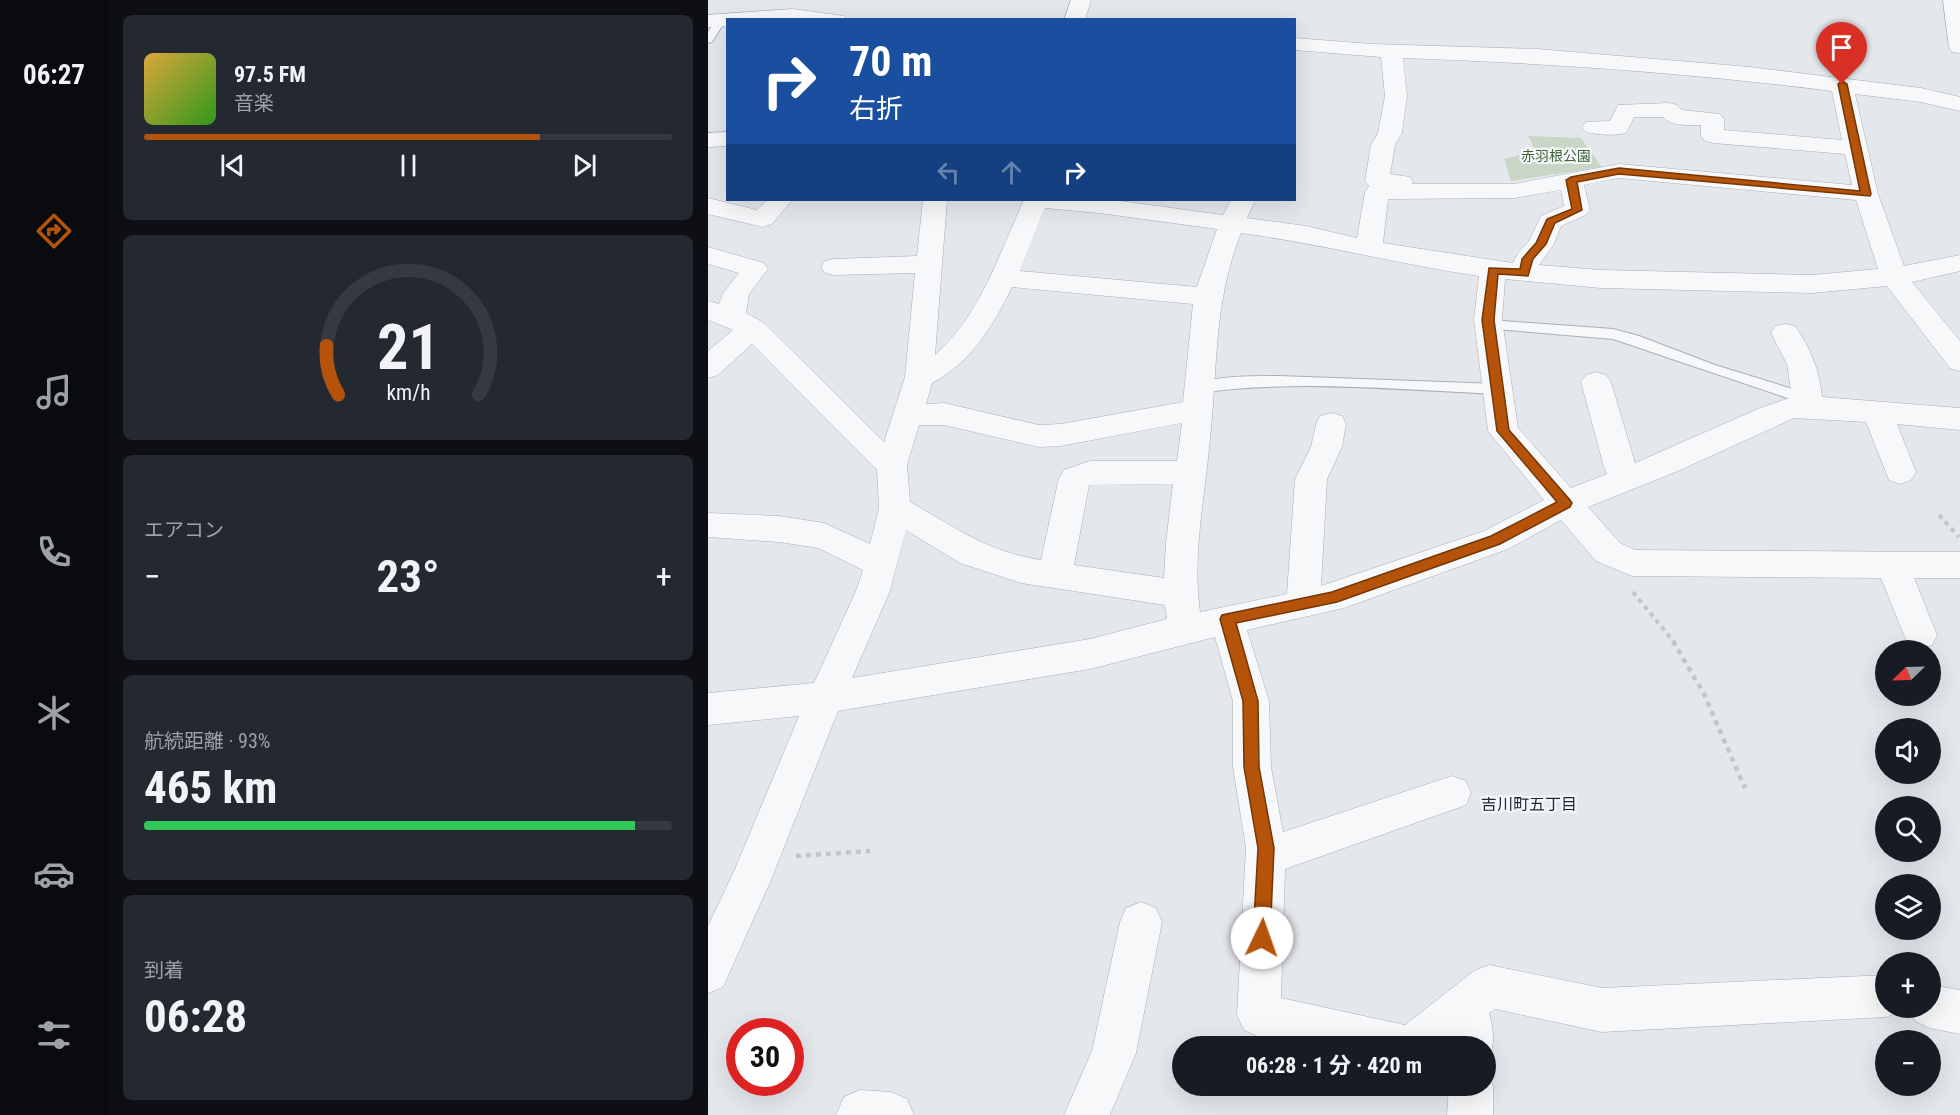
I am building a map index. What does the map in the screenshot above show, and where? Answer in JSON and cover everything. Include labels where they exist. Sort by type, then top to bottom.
[{"type":"street","points":[[1075,18],[1081,0]]},
{"type":"street","points":[[1953,0],[1960,47]]},
{"type":"street","points":[[714,20],[767,8],[793,15],[819,18]]},
{"type":"street","points":[[1296,44],[1392,51],[1537,56],[1842,84],[1921,95],[1960,104]]},
{"type":"street","points":[[1392,51],[1396,96],[1390,133],[1383,146],[1377,182],[1401,182]]},
{"type":"street","points":[[1842,84],[1866,194],[1894,278],[1960,361]]},
{"type":"street","points":[[1594,127],[1618,128],[1626,110],[1669,110],[1676,117],[1712,119],[1713,136],[1856,148]]},
{"type":"street","points":[[708,140],[726,139]]},
{"type":"street","points":[[1369,246],[1377,192],[1507,192],[1619,171],[1866,194]]},
{"type":"street","points":[[1524,273],[1527,259],[1541,244],[1550,221],[1577,210],[1571,180]]},
{"type":"street","points":[[708,206],[763,219],[779,201]]},
{"type":"street","points":[[708,972],[762,855],[825,698],[873,591],[882,564],[895,508],[892,465],[919,377],[935,201]]},
{"type":"street","points":[[919,377],[936,370],[952,357],[979,324],[1003,278],[1036,201]]},
{"type":"street","points":[[1068,201],[1238,211],[1403,256],[1492,270],[1601,279],[1812,284],[1859,278],[1894,278],[1960,263]]},
{"type":"street","points":[[1185,629],[1179,594],[1181,549],[1208,297],[1238,211]]},
{"type":"street","points":[[708,255],[755,269],[736,291],[732,305],[733,312],[718,313]]},
{"type":"street","points":[[834,267],[928,264]]},
{"type":"street","points":[[1492,270],[1489,326],[1503,431],[1608,552],[1632,564],[1960,565]]},
{"type":"street","points":[[1003,278],[1208,297]]},
{"type":"street","points":[[718,313],[754,330],[881,458],[892,465]]},
{"type":"street","points":[[708,368],[736,341],[754,330]]},
{"type":"street","points":[[1785,333],[1792,341],[1799,360],[1810,403]]},
{"type":"street","points":[[1596,382],[1619,466],[1630,478]]},
{"type":"street","points":[[904,421],[944,414],[1039,436],[1061,435],[1155,419],[1198,398]]},
{"type":"street","points":[[708,710],[825,698],[1090,654],[1227,619],[1332,598],[1496,540],[1566,503],[1630,478],[1791,408],[1810,403],[1877,412],[1960,419]]},
{"type":"street","points":[[1877,412],[1899,472]]},
{"type":"street","points":[[904,421],[960,430],[965,435],[968,446]]},
{"type":"street","points":[[1307,603],[1304,595],[1311,479],[1316,466],[1328,449],[1331,424]]},
{"type":"street","points":[[1055,574],[1075,478],[1090,473],[1189,472]]},
{"type":"street","points":[[895,508],[972,554],[1021,570],[1179,594]]},
{"type":"street","points":[[708,525],[779,529],[824,536],[882,564]]},
{"type":"street","points":[[1883,564],[1893,609]]},
{"type":"street","points":[[1883,564],[1920,635]]},
{"type":"street","points":[[1227,619],[1251,701],[1252,767],[1265,848],[1258,1015],[1354,1036]]},
{"type":"street","points":[[1265,848],[1452,792]]},
{"type":"street","points":[[1265,848],[1342,812]]},
{"type":"street","points":[[1087,1115],[1114,1053],[1141,922]]},
{"type":"street","points":[[1427,1036],[1489,986],[1602,1010],[1875,997]]},
{"type":"street","points":[[1465,1005],[1471,1026],[1471,1036]]},
{"type":"street","points":[[1941,1008],[1960,1012]]},
{"type":"street","points":[[1470,1115],[1471,1096]]},
{"type":"street","points":[[859,1115],[860,1113],[891,1115]]},
{"type":"lane","points":[[708,40],[714,20]]},
{"type":"lane","points":[[1489,326],[1613,334],[1810,403]]},
{"type":"lane","points":[[1198,398],[1239,382],[1279,381],[1498,389]]},
{"type":"path","points":[[1939,515],[1960,537]]},
{"type":"path","points":[[1608,552],[1609,561],[1672,641],[1704,694],[1745,788]]},
{"type":"path","points":[[762,855],[806,856],[870,851]]},
{"type":"green space","name":"赤羽根公園","points":[[1528,136],[1581,138],[1602,167],[1511,181],[1504,159],[1536,151]]},
{"type":"district","name":"吉川町五丁目","points":[[1529,804]]},
{"type":"route","points":[[1262,938],[1266,848],[1252,767],[1251,701],[1227,619],[1332,598],[1496,540],[1566,503],[1503,431],[1488,320],[1492,270],[1524,273],[1527,259],[1541,244],[1550,221],[1577,210],[1571,180],[1619,171],[1866,194],[1842,84]]}]
